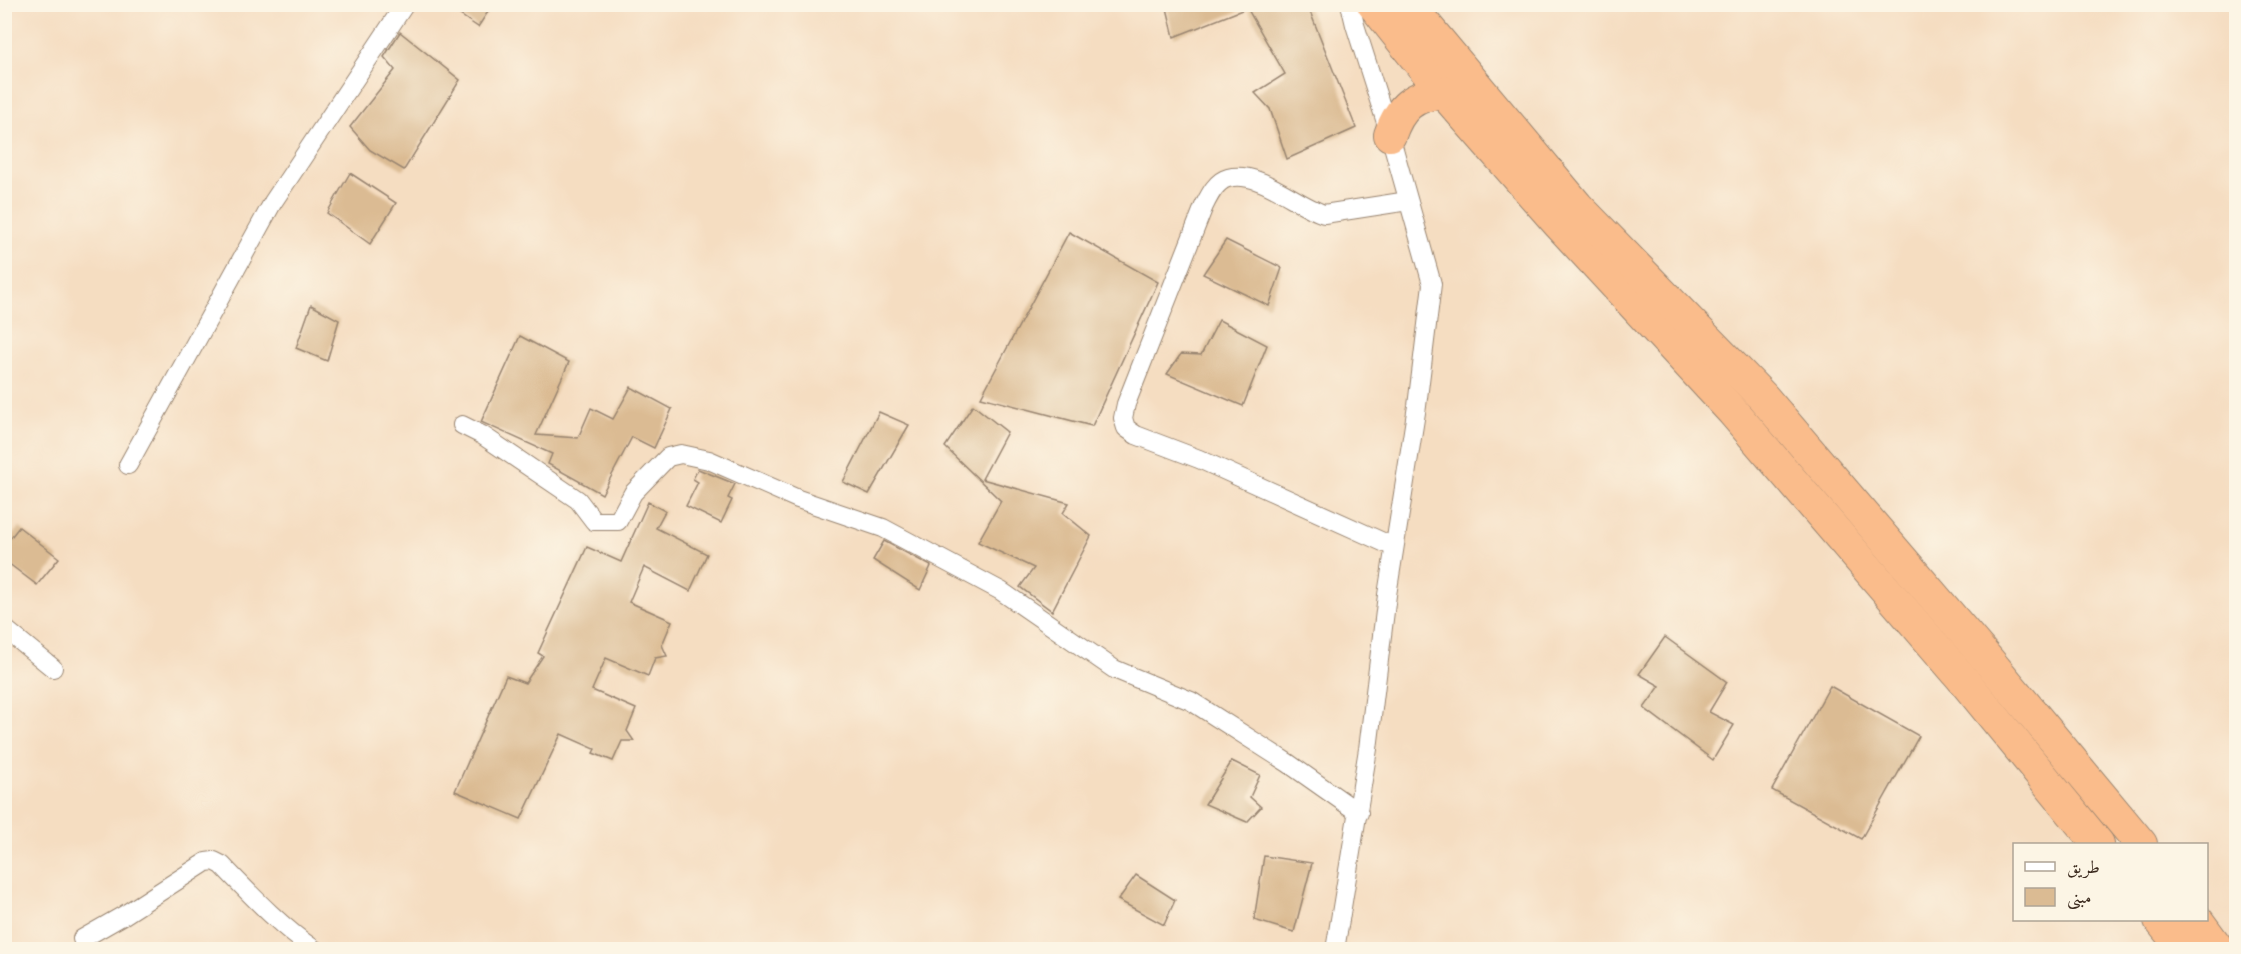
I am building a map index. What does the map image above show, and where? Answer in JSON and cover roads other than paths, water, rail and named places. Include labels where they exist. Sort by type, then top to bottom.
[{"type":"highway","points":[[1373,4],[1443,92],[1559,224],[1732,412],[1961,677],[2097,843]]},
{"type":"highway","points":[[1408,4],[1577,206],[1762,396],[1988,660],[2140,843]]},
{"type":"highway","points":[[1390,135],[1396,117],[1408,103],[1425,94],[1443,92]]},
{"type":"highway","points":[[2161,921],[2184,950]]},
{"type":"highway","points":[[2198,921],[2219,950]]},
{"type":"street","points":[[128,465],[273,202],[405,4]]},
{"type":"street","points":[[1335,950],[1359,813],[1394,547],[1417,406],[1432,284],[1350,4]]},
{"type":"street","points":[[1394,547],[1199,459],[1136,435],[1126,428],[1123,418],[1126,404],[1204,206],[1213,189],[1226,178],[1245,177],[1275,188],[1311,210],[1324,214],[1408,201]]},
{"type":"street","points":[[462,425],[482,435],[578,500],[594,521],[618,521],[633,493],[668,457],[681,453],[709,460],[798,499],[883,528],[1001,591],[1114,669],[1191,701],[1288,763],[1359,813]]},
{"type":"street","points":[[4,628],[53,668]]},
{"type":"street","points":[[82,939],[206,862],[214,861],[222,865],[266,911],[292,934],[314,949]]}]
